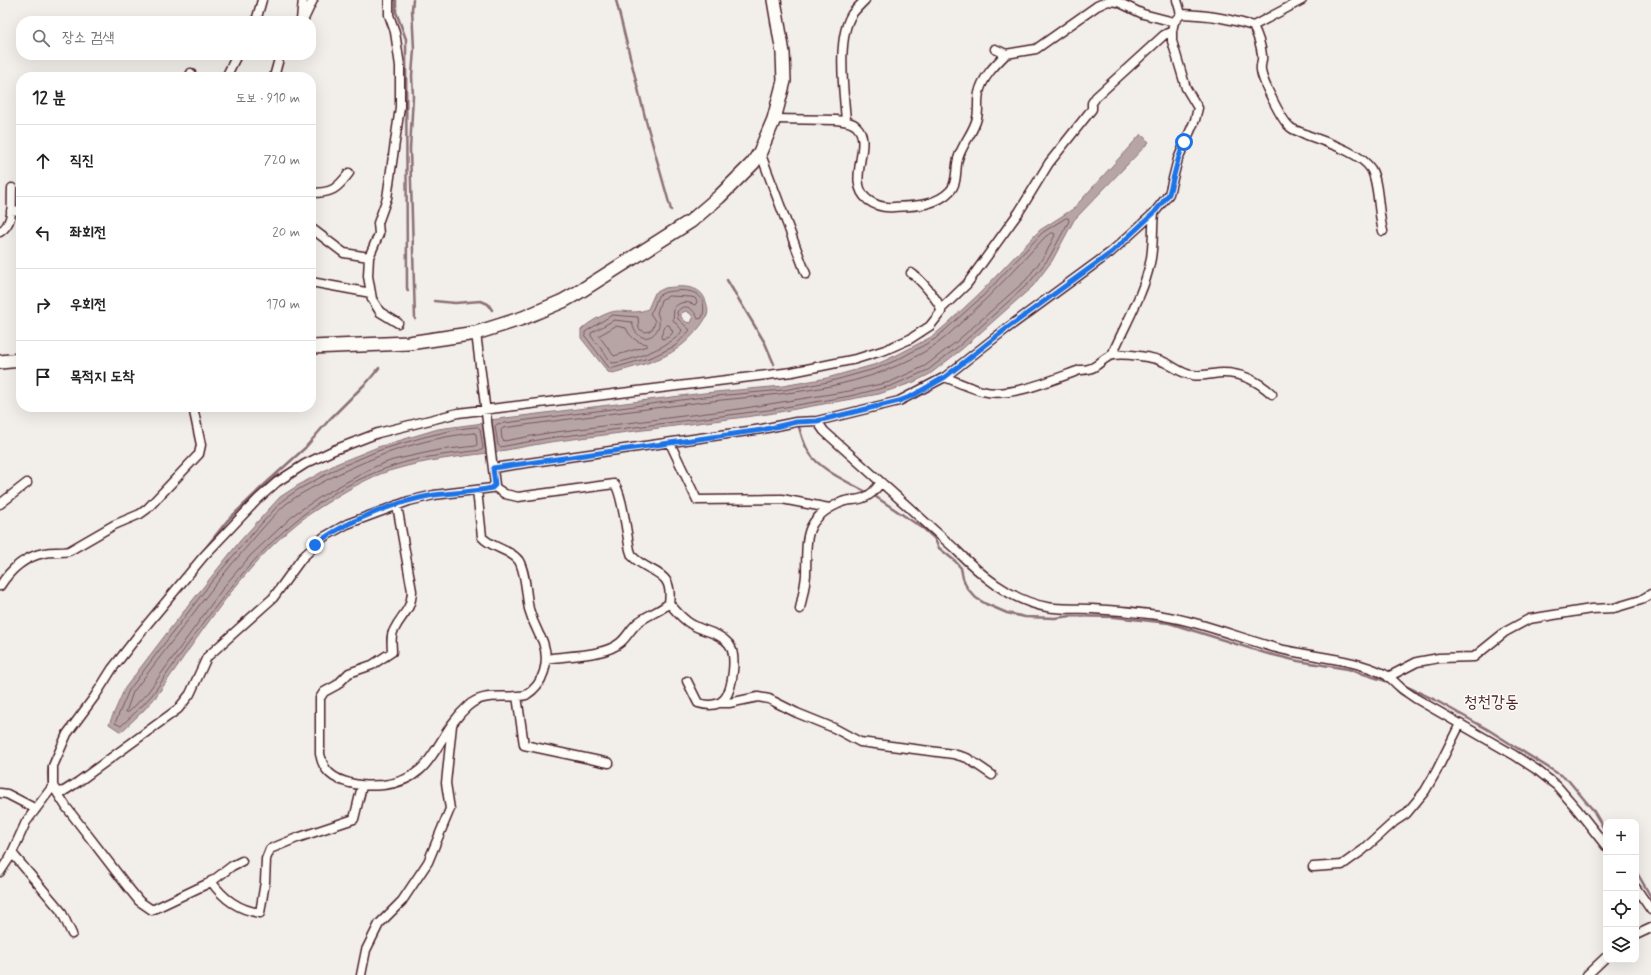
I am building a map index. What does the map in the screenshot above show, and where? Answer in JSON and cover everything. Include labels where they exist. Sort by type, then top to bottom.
[{"type":"main road","points":[[316,347],[409,343],[476,334],[523,318],[563,301],[691,221],[742,176],[753,163],[760,152],[774,119],[784,81],[783,54],[774,0]]},
{"type":"main road","points":[[0,362],[16,360]]},
{"type":"street","points":[[257,16],[262,0]]},
{"type":"street","points":[[302,16],[303,0]]},
{"type":"street","points":[[305,16],[313,0]]},
{"type":"street","points":[[389,0],[389,15],[395,32],[400,66],[400,107],[387,198],[378,223],[379,234],[369,257],[368,276],[372,299],[380,312],[398,323]]},
{"type":"street","points":[[846,121],[842,73],[845,34],[852,14],[865,0]]},
{"type":"street","points":[[1177,0],[1181,14]]},
{"type":"street","points":[[1181,14],[1206,15],[1226,18],[1253,26],[1302,0]]},
{"type":"street","points":[[774,119],[836,120],[846,121],[855,125],[862,138],[858,178],[863,196],[885,208],[924,205],[942,198],[952,190],[962,147],[977,118],[979,91],[983,82],[996,63],[1006,54],[1036,49],[1097,6],[1108,1],[1118,2],[1143,14],[1174,22]]},
{"type":"street","points":[[493,468],[762,430],[796,422],[817,421],[899,401],[912,396],[945,377],[1006,329],[1112,252],[1154,213],[1169,194],[1178,160],[1195,120],[1198,108],[1186,88],[1172,41],[1174,22],[1181,14]]},
{"type":"street","points":[[1253,26],[1259,38],[1262,56],[1261,70],[1265,84],[1280,114],[1290,127],[1346,151],[1363,161],[1371,169],[1375,182],[1381,224],[1384,232]]},
{"type":"street","points":[[242,861],[232,866],[211,881],[152,910],[139,901],[67,808],[55,789],[52,777],[53,766],[67,734],[95,696],[112,669],[203,557],[258,499],[277,482],[334,450],[378,433],[458,413],[486,412],[792,372],[856,360],[910,339],[930,326],[940,314],[941,309],[967,284],[979,269],[1019,212],[1048,163],[1092,109],[1092,103],[1096,97],[1164,35],[1172,31]]},
{"type":"street","points":[[995,49],[1006,54]]},
{"type":"street","points":[[228,72],[234,60]]},
{"type":"street","points":[[275,72],[279,60]]},
{"type":"street","points":[[760,152],[806,274]]},
{"type":"street","points":[[316,192],[331,191],[342,183],[350,173]]},
{"type":"street","points":[[0,232],[7,228],[11,220],[12,188]]},
{"type":"street","points":[[11,211],[16,210]]},
{"type":"street","points":[[945,377],[984,392],[1000,393],[1016,391],[1080,370],[1087,370],[1098,365],[1112,355],[1131,317],[1144,286],[1151,261],[1154,213]]},
{"type":"street","points":[[316,232],[344,253],[369,257]]},
{"type":"street","points":[[910,273],[918,278],[941,309]]},
{"type":"street","points":[[316,283],[371,293]]},
{"type":"street","points":[[55,789],[64,791],[78,782],[178,709],[190,694],[207,657],[273,598],[294,568],[315,545],[335,530],[396,505],[420,498],[492,488],[495,485],[476,334]]},
{"type":"street","points":[[1112,355],[1149,356],[1163,361],[1191,376],[1222,373],[1248,377],[1262,384],[1272,394]]},
{"type":"street","points":[[0,586],[11,571],[20,564],[44,553],[63,553],[69,551],[114,525],[140,514],[147,509],[199,454],[200,445],[194,412]]},
{"type":"street","points":[[817,421],[824,431],[986,578],[1020,598],[1045,607],[1057,609],[1123,611],[1173,618],[1271,647],[1367,667],[1394,681],[1460,724],[1514,755],[1557,786],[1603,842]]},
{"type":"street","points":[[670,443],[697,500],[782,499],[829,508]]},
{"type":"street","points":[[800,609],[805,585],[806,540],[808,530],[829,508],[845,501],[863,498],[876,489],[881,482]]},
{"type":"street","points":[[0,504],[27,483]]},
{"type":"street","points":[[493,486],[506,494],[518,497],[614,484],[621,498],[630,550],[635,558],[665,578],[670,588],[669,603],[665,607],[638,622],[622,641],[608,649],[546,659]]},
{"type":"street","points":[[396,505],[412,591],[412,602],[405,615],[394,629],[392,635],[392,652],[372,665],[349,673],[337,685],[324,692],[320,698],[321,762],[332,776],[339,780],[362,786],[398,782],[416,774],[425,766],[452,723],[467,706],[482,697],[524,696],[533,689],[543,677],[546,668],[544,642],[531,615],[522,570],[518,560],[510,554],[486,542],[482,537],[477,490]]},
{"type":"street","points":[[1394,681],[1417,662],[1439,658],[1474,657],[1505,632],[1529,619],[1591,609],[1614,608],[1641,600],[1651,594]]},
{"type":"street","points":[[669,603],[685,621],[693,626],[717,634],[732,648],[734,667],[731,688],[728,696],[720,703]]},
{"type":"street","points":[[687,681],[698,703],[704,705],[729,703],[758,697],[769,699],[797,713],[834,728],[860,742],[873,745],[905,747],[953,754],[967,758],[992,775]]},
{"type":"street","points":[[517,696],[524,745],[609,763]]},
{"type":"street","points":[[361,975],[366,950],[379,924],[402,901],[428,862],[450,809],[446,783],[452,723]]},
{"type":"street","points":[[1313,867],[1342,865],[1394,822],[1406,814],[1416,803],[1446,756],[1460,724]]},
{"type":"street","points":[[211,881],[227,900],[250,911],[260,913],[266,859],[270,849],[291,840],[354,819],[361,796],[362,786]]},
{"type":"street","points":[[0,872],[12,853],[26,822],[55,789]]},
{"type":"street","points":[[0,794],[8,794],[36,809]]},
{"type":"street","points":[[12,853],[61,911],[72,934]]},
{"type":"street","points":[[1638,891],[1651,910]]},
{"type":"street","points":[[1639,934],[1651,928]]},
{"type":"street","points":[[1587,975],[1603,960]]},
{"type":"water","points":[[1141,134],[1149,142],[1074,220],[1052,261],[1033,286],[962,349],[930,374],[914,382],[879,394],[768,414],[550,442],[495,452],[490,420],[704,393],[783,386],[827,378],[877,364],[897,355],[933,336],[947,324],[980,293],[1040,230],[1073,209]]},
{"type":"water","points":[[671,287],[695,289],[700,292],[706,302],[708,311],[707,315],[689,339],[671,353],[638,366],[613,373],[608,372],[581,338],[581,330],[593,321],[608,313],[617,311],[636,312],[648,309],[655,293]],"holes":[[[686,311],[691,314],[693,318],[691,323],[686,322],[681,317],[681,313]]]},
{"type":"water","points":[[483,423],[488,453],[430,461],[374,476],[341,494],[300,521],[259,560],[240,581],[205,627],[155,698],[143,711],[121,732],[109,724],[125,688],[240,541],[280,497],[336,464],[378,447],[438,429]]},
{"type":"waterway","points":[[396,0],[396,12],[406,39],[408,291]]},
{"type":"waterway","points":[[413,0],[414,49],[410,149],[415,319]]},
{"type":"waterway","points":[[616,0],[646,121],[671,210]]},
{"type":"waterway","points":[[727,280],[765,343],[774,364]]},
{"type":"waterway","points":[[434,301],[455,303],[481,301],[488,304],[492,310]]},
{"type":"waterway","points":[[200,555],[227,521],[305,448],[329,420],[379,368]]},
{"type":"waterway","points":[[799,427],[804,443],[813,458],[839,477],[868,493]]},
{"type":"waterway","points":[[873,495],[924,529],[934,538],[939,548],[961,568],[967,588],[976,598],[1007,613],[1025,617],[1114,617],[1169,623],[1265,653],[1298,661],[1348,669],[1392,683]]},
{"type":"waterway","points":[[1401,684],[1435,700],[1487,729],[1568,780],[1593,810],[1603,827]]},
{"type":"waterway","points":[[49,784],[48,769],[54,754]]},
{"type":"waterway","points":[[1639,876],[1651,897]]},
{"type":"district","name":"청천강동","points":[[1491,701]]},
{"type":"route","points":[[315,545],[324,537],[347,524],[396,505],[434,495],[486,490],[492,488],[495,485],[493,468],[724,434],[762,430],[796,422],[817,421],[899,401],[912,396],[945,377],[1006,329],[1112,252],[1154,213],[1169,194],[1184,142]]}]
